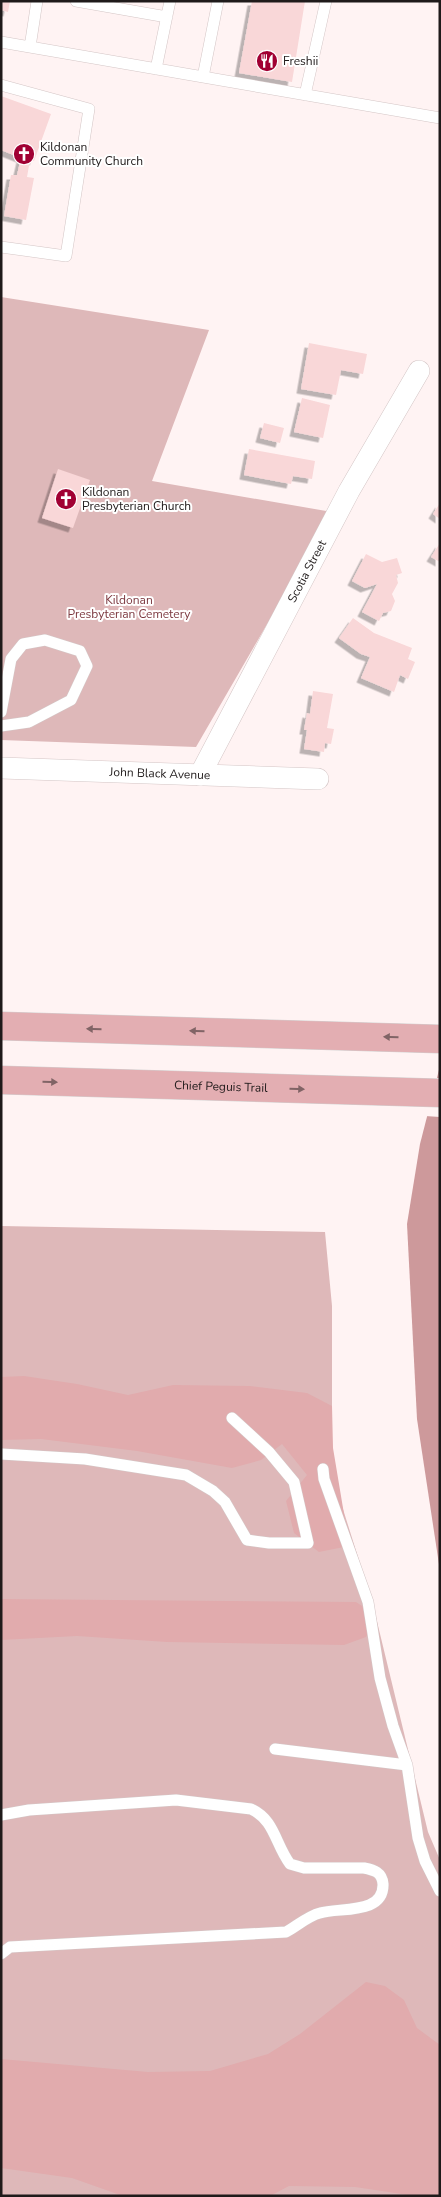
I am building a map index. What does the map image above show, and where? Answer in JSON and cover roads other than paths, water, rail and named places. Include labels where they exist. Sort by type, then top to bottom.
[{"type":"main road","points":[[1,1026],[440,1039]]},
{"type":"main road","name":"Chief Peguis Trail","points":[[1,1080],[440,1093]]},
{"type":"street","name":"Scotia Street","points":[[200,775],[349,491],[418,370]]},
{"type":"street","name":"John Black Avenue","points":[[1,768],[318,779]]},
{"type":"lane","points":[[30,47],[37,1]]},
{"type":"lane","points":[[76,1],[167,17]]},
{"type":"lane","points":[[156,69],[170,1]]},
{"type":"lane","points":[[203,77],[218,1]]},
{"type":"lane","points":[[305,94],[326,1]]},
{"type":"lane","points":[[1,42],[440,118]]},
{"type":"lane","points":[[1,85],[89,108],[66,256],[1,247]]},
{"type":"lane","points":[[1,712],[11,660],[23,644],[45,640],[80,651],[87,666],[71,700],[29,722],[1,726],[1,716]]},
{"type":"lane","points":[[1,1454],[85,1459],[186,1475],[213,1490],[225,1502],[247,1540],[268,1543],[308,1543],[294,1482],[269,1452],[232,1418]]},
{"type":"lane","points":[[324,1469],[328,1488],[368,1602],[380,1678],[393,1726],[407,1765],[418,1838],[425,1861],[440,1891]]},
{"type":"lane","points":[[275,1749],[407,1765]]},
{"type":"lane","points":[[1,1815],[29,1810],[167,1801],[251,1809],[261,1814],[268,1821],[282,1852],[290,1864],[304,1868],[364,1868],[373,1870],[379,1873],[383,1889],[379,1898],[372,1905],[318,1913],[286,1932],[10,1947],[1,1954]]},
{"type":"place","name":"Freshii","points":[[267,61]]},
{"type":"place","name":"Kildonan Community Church","points":[[24,154]]},
{"type":"place","name":"Kildonan Presbyterian Church","points":[[66,499]]},
{"type":"park label","name":"Kildonan Presbyterian Cemetery","points":[[129,607]]}]
